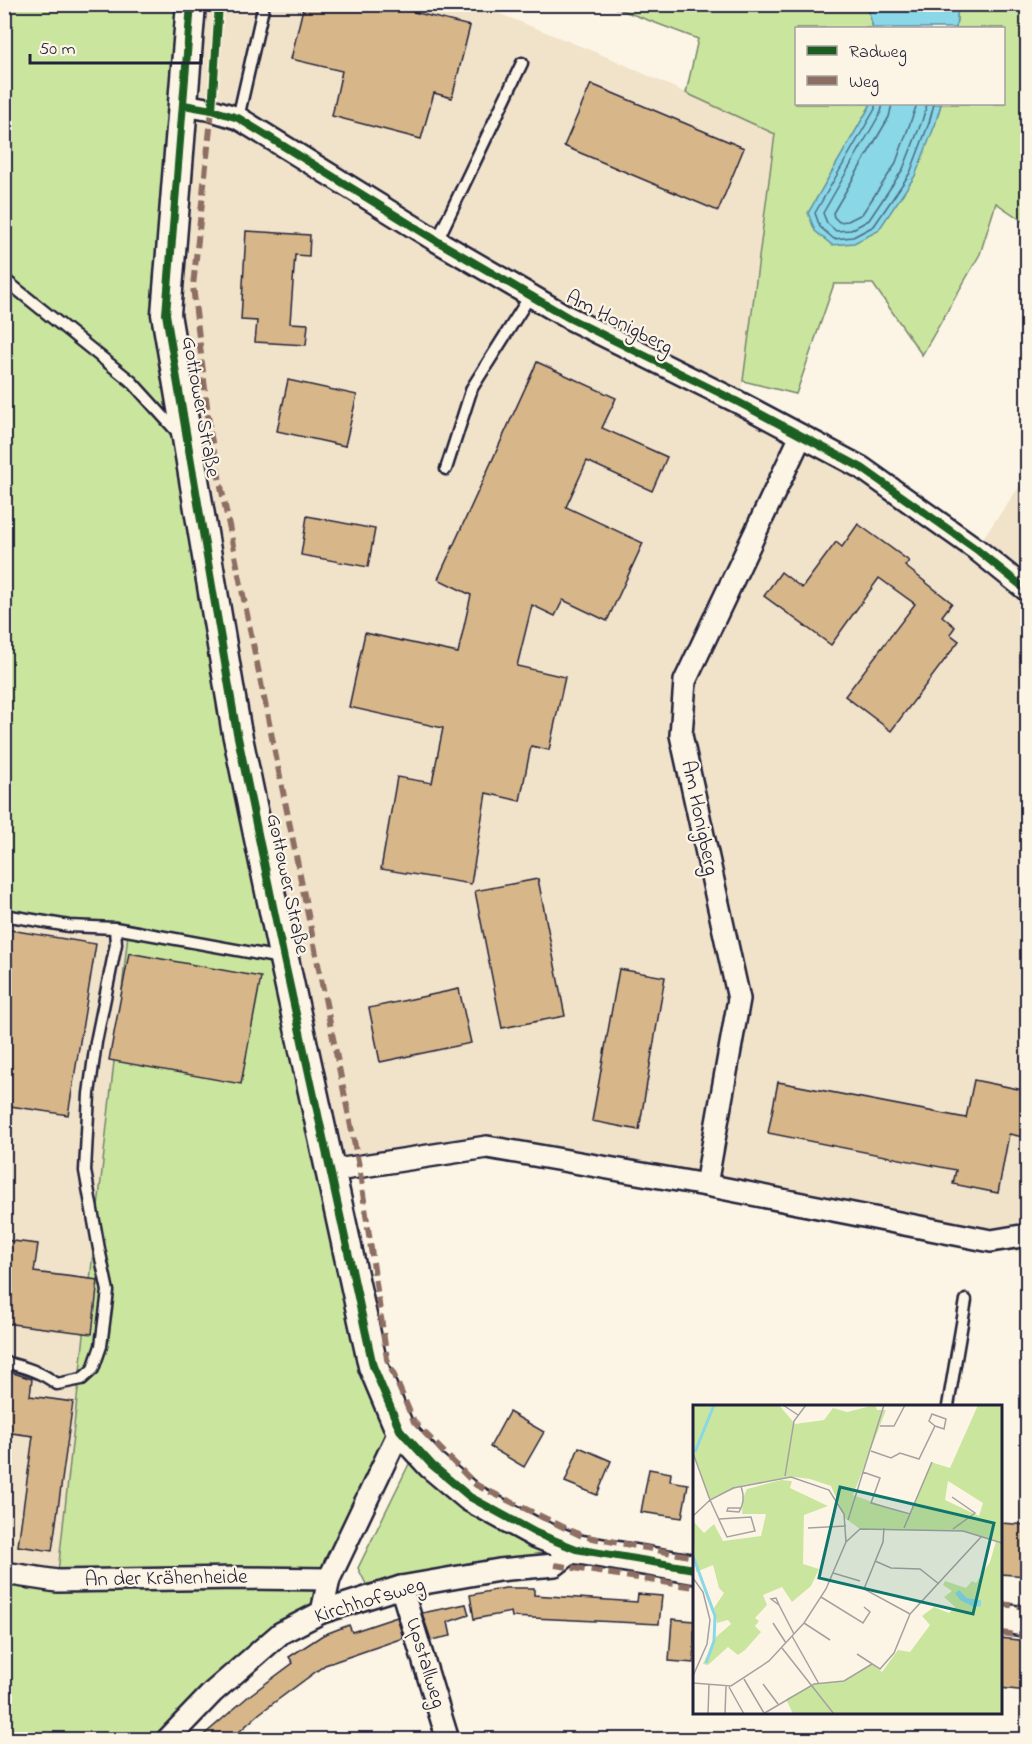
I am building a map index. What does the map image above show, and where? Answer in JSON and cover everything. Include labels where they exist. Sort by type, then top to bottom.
[{"type":"street","name":"Gottower Straße","points":[[191,4],[166,314],[236,728],[373,1366],[400,1430],[432,1465],[470,1497],[536,1533],[576,1549],[693,1569]]},
{"type":"street","name":"Am Honigberg","points":[[184,105],[238,118],[437,241],[569,318],[738,402],[862,468],[975,549],[1028,591]]},
{"type":"street","name":"Am Honigberg","points":[[706,1185],[739,999],[681,735],[685,681],[801,436]]},
{"type":"street","points":[[330,1171],[487,1147],[706,1185],[991,1241],[1028,1235]]},
{"type":"street","points":[[322,1612],[329,1579],[400,1430]]},
{"type":"street","name":"Kirchhofsweg","points":[[166,1740],[213,1692],[281,1633],[322,1612],[401,1587],[499,1570],[555,1565],[576,1549]]},
{"type":"street","name":"An der Krähenheide","points":[[4,1573],[57,1581],[329,1579]]},
{"type":"street","name":"Upstallweg","points":[[401,1587],[448,1740]]},
{"type":"street","points":[[1002,1618],[1028,1622]]},
{"type":"lane","points":[[238,118],[264,4]]},
{"type":"lane","points":[[437,241],[522,63]]},
{"type":"lane","name":"Gottower Straße","points":[[4,279],[132,382],[188,444]]},
{"type":"lane","points":[[446,469],[472,388],[530,296]]},
{"type":"lane","points":[[4,915],[69,926],[115,928],[284,959]]},
{"type":"lane","points":[[4,1362],[27,1367],[45,1375],[57,1384],[82,1379],[93,1369],[101,1346],[108,1291],[85,1171],[92,1073],[116,944],[115,928]]},
{"type":"lane","points":[[948,1405],[966,1300]]},
{"type":"shaded area","points":[[191,5],[478,5],[610,58],[775,134],[743,381],[738,402],[975,549],[1027,476],[1027,1256],[991,1241],[487,1147],[330,1171],[166,314]]},
{"type":"shaded area","points":[[4,912],[128,933],[57,1581],[5,1573]]},
{"type":"green space","points":[[5,5],[191,5],[166,314],[236,728],[400,1430],[322,1612],[165,1739],[5,1739],[4,1573],[57,1581],[128,934],[5,912]]},
{"type":"green space","points":[[608,5],[867,5],[873,27],[795,27],[795,105],[870,105],[843,154],[935,125],[941,105],[1005,105],[1005,27],[956,27],[958,5],[1027,5],[1027,224],[996,203],[980,254],[922,355],[873,284],[834,284],[796,394],[743,381],[775,134],[686,93],[698,39]]},
{"type":"green space","points":[[410,1462],[539,1545],[546,1559],[366,1584],[358,1568]]},
{"type":"water","points":[[867,5],[958,5],[956,27],[873,27]]},
{"type":"water","points":[[870,105],[941,105],[915,176],[878,231],[854,243],[832,245],[815,231],[808,213]]},
{"type":"building","points":[[304,4],[382,4],[470,26],[452,98],[434,93],[421,139],[332,116],[342,71],[291,59]]},
{"type":"building","points":[[591,84],[744,148],[718,211],[564,146]]},
{"type":"building","points":[[246,231],[310,235],[309,256],[295,255],[290,323],[308,324],[306,345],[255,342],[257,321],[241,320]]},
{"type":"building","points":[[537,362],[616,398],[602,428],[667,457],[652,491],[587,461],[566,507],[643,543],[607,621],[563,600],[555,616],[532,605],[517,666],[565,677],[549,750],[531,746],[520,801],[486,793],[471,884],[381,869],[397,777],[432,783],[443,728],[349,707],[365,633],[458,653],[471,595],[438,579]]},
{"type":"building","points":[[288,380],[357,395],[345,446],[277,431]]},
{"type":"building","points":[[307,516],[375,529],[368,567],[301,555]]},
{"type":"building","points":[[858,524],[909,561],[905,566],[952,603],[942,616],[955,627],[950,634],[959,641],[891,731],[845,696],[915,604],[879,578],[831,645],[764,596],[781,572],[802,588],[836,542],[842,547]]},
{"type":"building","points":[[538,879],[565,1016],[502,1028],[475,891]]},
{"type":"building","points":[[4,929],[96,944],[68,1115],[4,1105]]},
{"type":"building","points":[[129,953],[261,977],[241,1084],[109,1060]]},
{"type":"building","points":[[619,969],[665,977],[639,1130],[592,1121]]},
{"type":"building","points":[[459,989],[471,1043],[380,1062],[369,1008]]},
{"type":"building","points":[[974,1080],[1028,1091],[1028,1138],[1009,1134],[998,1193],[953,1184],[956,1170],[768,1133],[778,1082],[966,1118]]},
{"type":"building","points":[[4,1240],[38,1244],[34,1272],[98,1280],[92,1334],[4,1323]]},
{"type":"building","points":[[4,1370],[32,1379],[30,1396],[73,1402],[52,1551],[18,1546],[33,1436],[4,1432]]},
{"type":"building","points":[[509,1412],[544,1432],[524,1467],[490,1447]]},
{"type":"building","points":[[579,1447],[611,1461],[597,1495],[565,1482]]},
{"type":"building","points":[[649,1469],[671,1473],[670,1481],[688,1484],[682,1518],[641,1512]]},
{"type":"building","points":[[1002,1523],[1028,1525],[1028,1576],[1002,1574]]},
{"type":"building","points":[[505,1588],[534,1588],[534,1595],[637,1602],[638,1594],[662,1596],[659,1624],[512,1617],[511,1612],[474,1619],[470,1595]]},
{"type":"building","points":[[466,1604],[469,1615],[448,1622],[451,1636],[431,1640],[422,1613]]},
{"type":"building","points":[[397,1617],[403,1638],[325,1665],[260,1713],[230,1740],[198,1740],[250,1695],[293,1663],[289,1657],[323,1635],[349,1625],[352,1632]]},
{"type":"building","points":[[672,1619],[693,1621],[693,1663],[669,1661]]},
{"type":"building","points":[[1002,1638],[1028,1641],[1028,1691],[1002,1688]]},
{"type":"marked path","points":[[212,110],[193,286],[210,432],[359,1166],[387,1359],[414,1422],[476,1485],[582,1536],[693,1557]]},
{"type":"marked path","points":[[555,1565],[693,1587]]},
{"type":"marked path","points":[[1002,1604],[1028,1607]]},
{"type":"marked path","points":[[1002,1633],[1028,1636]]},
{"type":"cycle path","points":[[191,4],[166,314],[236,728],[373,1366],[400,1430],[432,1465],[470,1497],[536,1533],[576,1549],[693,1569]]},
{"type":"cycle path","points":[[212,110],[219,4]]},
{"type":"cycle path","points":[[184,105],[238,118],[437,241],[569,318],[738,402],[862,468],[976,549],[1028,591]]}]
